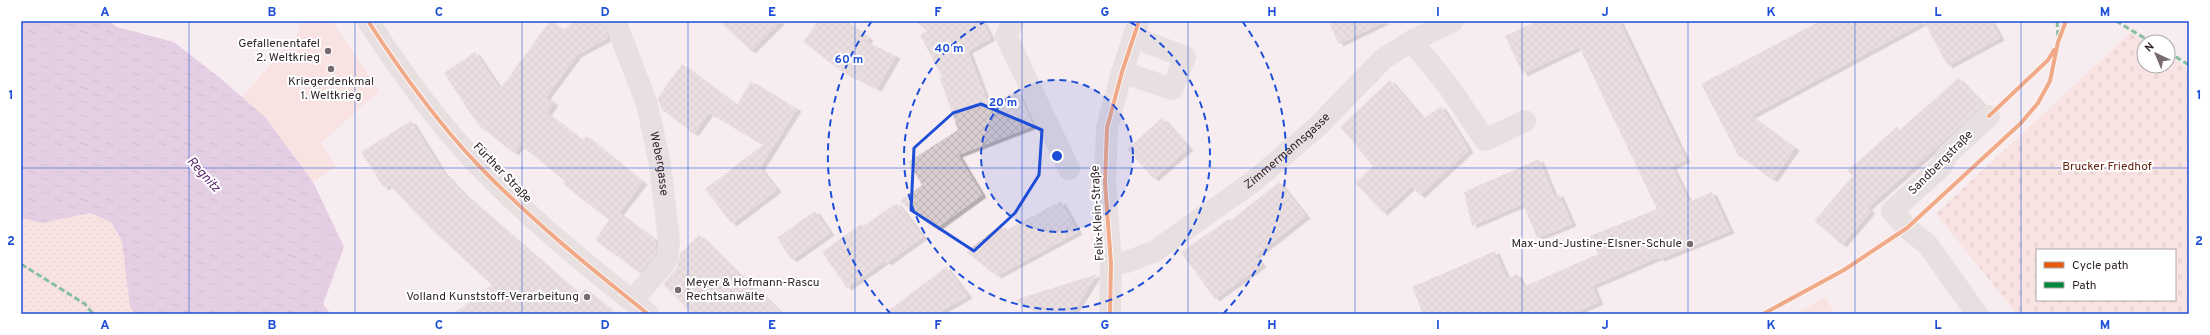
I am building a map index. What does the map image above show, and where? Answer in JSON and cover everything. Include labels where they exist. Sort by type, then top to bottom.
[{"type":"street","name":"Fürther Straße","points":[[368,21],[408,81],[478,165],[553,237],[640,307]]},
{"type":"street","name":"Webergasse","points":[[615,21],[647,104],[660,164],[669,241],[667,260],[640,307]]},
{"type":"street","points":[[1013,21],[1006,36],[1069,168]]},
{"type":"street","name":"Zimmermannsgasse","points":[[1111,264],[1127,262],[1155,251],[1254,181],[1318,126],[1383,59],[1412,41],[1453,21]]},
{"type":"street","points":[[1122,72],[1172,89],[1185,57],[1132,27]]},
{"type":"street","name":"Felix-Klein-Straße","points":[[1110,314],[1111,264],[1105,152],[1107,128],[1132,27]]},
{"type":"street","points":[[1412,41],[1449,87],[1485,140],[1525,121]]},
{"type":"street","name":"Sandbergstraße","points":[[1977,314],[1928,245],[1907,228],[1892,211],[1942,166],[1948,155],[1990,116]]},
{"type":"highlighted area","points":[[981,104],[1042,130],[1039,175],[1015,213],[974,251],[911,210],[914,148],[953,113]]},
{"type":"green space","points":[[301,21],[332,21],[379,91],[321,143],[336,167],[313,182],[265,117],[242,97],[297,35]]},
{"type":"green space","name":"Brucker Friedhof","points":[[2130,33],[2136,37],[2136,74],[2176,74],[2176,61],[2189,69],[2189,314],[2017,314],[1936,214]]},
{"type":"green space","points":[[90,213],[111,222],[122,241],[133,314],[21,314],[21,218],[42,223]]},
{"type":"green space","points":[[1826,297],[1835,314],[1795,314]]},
{"type":"water","name":"Regnitz","points":[[21,21],[109,21],[117,27],[174,42],[220,78],[265,117],[313,182],[344,247],[323,304],[331,314],[135,314],[130,307],[122,241],[111,222],[90,213],[42,223],[21,218]]},
{"type":"building","points":[[550,21],[564,30],[573,21],[603,21],[608,38],[577,55],[546,97],[554,103],[547,113],[582,140],[586,136],[643,182],[619,213],[656,240],[655,255],[640,273],[595,240],[609,220],[563,184],[565,181],[520,145],[514,153],[478,125],[444,73],[475,52],[500,89]]},
{"type":"building","points":[[719,21],[781,21],[751,51]]},
{"type":"building","points":[[818,21],[846,21],[869,38],[867,42],[896,56],[877,89],[844,73],[803,42]]},
{"type":"building","points":[[916,21],[982,21],[991,38],[968,51],[988,104],[1018,91],[1033,126],[958,155],[982,195],[935,229],[900,201],[922,185],[908,162],[958,130],[939,76],[943,79],[920,35],[927,31]]},
{"type":"building","points":[[1328,21],[1386,21],[1339,44]]},
{"type":"building","points":[[1537,21],[1619,21],[1686,160],[1672,167],[1689,202],[1712,192],[1730,231],[1660,259],[1659,257],[1592,286],[1599,302],[1572,314],[1423,314],[1412,287],[1495,251],[1507,279],[1517,274],[1523,287],[1598,254],[1590,236],[1657,209],[1579,47],[1523,74],[1505,36]]},
{"type":"building","points":[[1820,21],[1991,21],[2000,38],[1948,66],[1924,22],[1751,116],[1795,148],[1773,180],[1738,155],[1701,84]]},
{"type":"building","points":[[682,64],[737,105],[751,81],[797,109],[760,168],[777,190],[732,224],[705,189],[763,145],[709,113],[694,134],[661,109],[658,97]]},
{"type":"building","points":[[1958,78],[1984,105],[1867,208],[1871,211],[1842,245],[1814,221],[1853,176],[1847,171],[1897,127],[1900,130]]},
{"type":"building","points":[[1390,80],[1423,119],[1441,106],[1469,150],[1420,196],[1412,186],[1383,213],[1355,183],[1373,166],[1340,127]]},
{"type":"building","points":[[1162,118],[1189,148],[1154,179],[1127,149]]},
{"type":"building","points":[[411,121],[443,172],[465,195],[580,295],[585,289],[616,314],[453,314],[492,285],[431,229],[389,185],[384,188],[361,152]]},
{"type":"building","points":[[1539,159],[1554,196],[1559,194],[1572,224],[1537,238],[1523,204],[1472,226],[1464,192]]},
{"type":"building","points":[[1279,182],[1306,216],[1255,256],[1262,265],[1215,299],[1181,252],[1229,219],[1230,221]]},
{"type":"building","points":[[1061,201],[1078,232],[997,276],[966,252],[1001,225],[1005,231]]},
{"type":"building","points":[[897,203],[923,237],[887,263],[885,261],[847,288],[822,252],[861,224],[863,226]]},
{"type":"building","points":[[815,211],[830,233],[792,260],[777,238]]},
{"type":"building","points":[[699,235],[751,286],[752,285],[783,314],[692,314],[663,284],[677,268],[680,254]]},
{"type":"building","points":[[946,267],[968,296],[936,314],[884,314]]},
{"type":"building","points":[[1097,274],[1072,314],[1038,314],[1015,300]]},
{"type":"marked path","points":[[2057,21],[2058,36]]},
{"type":"marked path","points":[[2116,21],[2138,34]]},
{"type":"marked path","points":[[2176,57],[2189,65]]},
{"type":"marked path","points":[[21,264],[85,304],[93,314]]},
{"type":"cycle path","points":[[368,21],[420,96],[479,166],[519,205],[582,261],[648,314]]},
{"type":"cycle path","points":[[1110,314],[1111,264],[1105,182],[1107,128],[1122,72],[1139,21]]},
{"type":"cycle path","points":[[1763,314],[1844,270],[1907,228],[2021,123],[2038,103],[2050,81],[2058,42],[2066,21]]},
{"type":"cycle path","points":[[1989,116],[2048,60],[2054,50]]},
{"type":"place","name":"Gefallenentafel 2. Weltkrieg","points":[[328,51]]},
{"type":"place","name":"Kriegerdenkmal 1. Weltkrieg","points":[[331,69]]},
{"type":"place","name":"Max-und-Justine-Elsner-Schule","points":[[1690,244]]},
{"type":"place","name":"Meyer & Hofmann-Rascu Rechtsanwälte","points":[[678,290]]},
{"type":"place","name":"Volland Kunststoff-Verarbeitung","points":[[587,297]]}]
